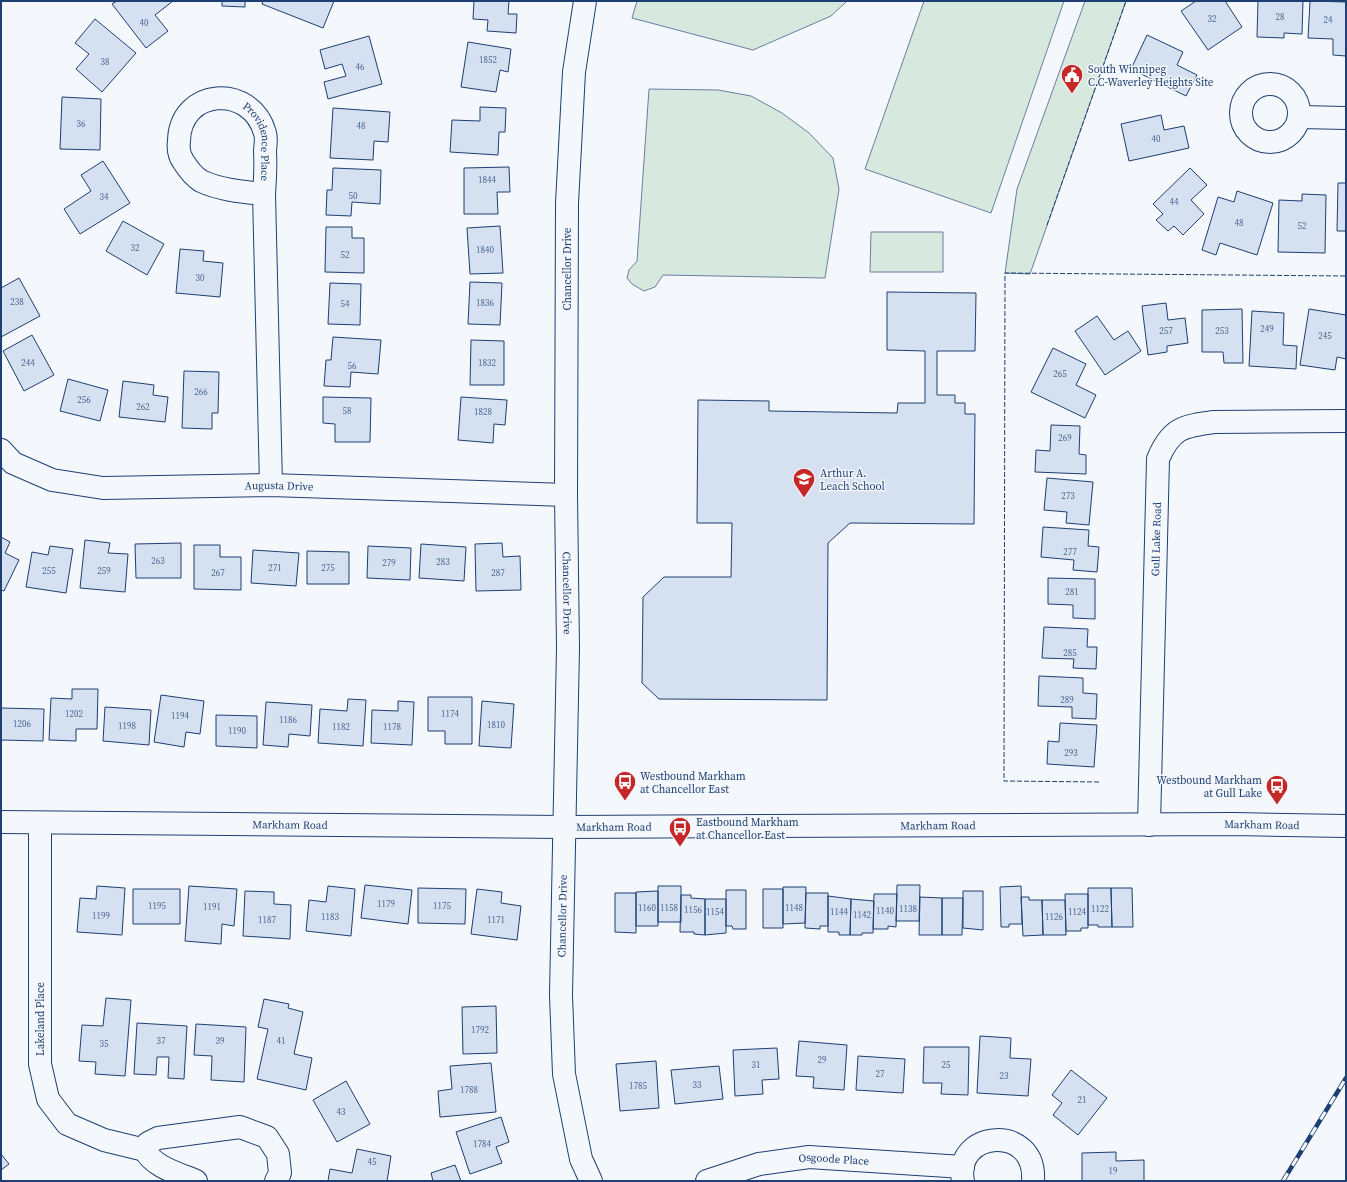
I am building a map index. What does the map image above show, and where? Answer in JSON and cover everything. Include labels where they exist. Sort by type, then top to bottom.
[{"type":"street","name":"Chancellor Drive","points":[[585,1],[574,72],[567,203],[566,495],[568,648],[561,995],[564,1074],[581,1159],[591,1181]]},
{"type":"street","name":"Providence Place","points":[[264,194],[241,192],[215,186],[201,181],[189,171],[181,158],[178,148],[179,133],[182,123],[191,110],[201,103],[216,98],[225,98],[240,102],[254,112],[261,121],[266,136],[264,194],[271,485]]},
{"type":"street","points":[[1300,117],[1346,118]]},
{"type":"street","name":"Gull Lake Road","points":[[1149,825],[1158,459],[1164,443],[1177,430],[1194,425],[1214,422],[1346,422]]},
{"type":"street","name":"Augusta Drive","points":[[1,450],[13,463],[52,480],[103,488],[271,485],[566,495]]},
{"type":"street","name":"Markham Road","points":[[1,822],[564,827],[1234,824],[1346,826]]},
{"type":"street","name":"Lakeland Place","points":[[40,823],[40,1064],[48,1099],[67,1124],[104,1140],[145,1150],[149,1157],[172,1171],[196,1181]]},
{"type":"street","points":[[145,1150],[148,1142],[158,1138],[240,1127],[267,1137],[278,1154],[280,1173],[276,1181]]},
{"type":"street","name":"Osgoode Place","points":[[707,1181],[759,1164],[809,1157],[963,1174],[968,1155],[973,1149],[984,1142],[995,1139],[1008,1140],[1022,1148],[1030,1158],[1034,1171],[1033,1181]]},
{"type":"shaded area","points":[[637,1],[847,1],[831,16],[753,50],[632,18]]},
{"type":"shaded area","points":[[924,1],[1064,1],[991,213],[865,169]]},
{"type":"shaded area","name":"South Winnipeg C.C-Waverley Heights Site","points":[[1085,1],[1126,1],[1030,274],[1005,273],[1017,189]]},
{"type":"shaded area","points":[[649,89],[718,90],[751,96],[782,113],[809,133],[833,158],[839,189],[825,278],[663,275],[655,287],[644,291],[632,284],[627,278],[629,270],[637,261]]},
{"type":"shaded area","points":[[871,232],[943,232],[943,272],[870,272]]},
{"type":"building","points":[[117,1],[173,1],[155,15],[168,31],[146,48],[112,4]]},
{"type":"building","points":[[222,1],[245,1],[245,7],[222,6]]},
{"type":"building","points":[[263,1],[334,1],[323,28],[262,4]]},
{"type":"building","points":[[474,1],[509,1],[508,14],[517,14],[516,33],[487,31],[488,20],[473,19]]},
{"type":"building","points":[[1196,1],[1225,1],[1242,27],[1208,50],[1181,11]]},
{"type":"building","points":[[1258,1],[1303,1],[1302,34],[1284,33],[1284,38],[1257,37]]},
{"type":"building","points":[[1310,1],[1346,2],[1346,56],[1333,55],[1333,39],[1308,38]]},
{"type":"building","points":[[95,19],[136,53],[102,92],[76,69],[89,54],[75,43]]},
{"type":"building","points":[[1147,35],[1183,52],[1177,65],[1197,75],[1186,96],[1131,69]]},
{"type":"building","points":[[369,36],[382,84],[328,99],[324,82],[346,76],[342,64],[325,69],[320,50]]},
{"type":"building","points":[[468,42],[511,49],[508,72],[500,70],[496,92],[461,87]]},
{"type":"building","points":[[62,97],[101,99],[100,150],[60,149]]},
{"type":"building","points":[[480,107],[506,108],[505,132],[499,132],[498,155],[450,152],[452,120],[480,121]]},
{"type":"building","points":[[333,108],[390,112],[388,142],[374,141],[373,160],[330,158]]},
{"type":"building","points":[[1161,115],[1164,130],[1184,126],[1189,148],[1129,161],[1121,124]]},
{"type":"building","points":[[103,161],[130,203],[80,234],[64,209],[91,191],[81,175]]},
{"type":"building","points":[[509,167],[510,192],[497,192],[498,214],[464,214],[464,168]]},
{"type":"building","points":[[333,168],[381,170],[380,204],[352,202],[351,216],[326,215],[327,190],[332,190]]},
{"type":"building","points":[[1190,168],[1207,185],[1191,200],[1204,214],[1183,235],[1174,226],[1168,231],[1156,220],[1163,214],[1153,204]]},
{"type":"building","points":[[1338,183],[1346,183],[1346,231],[1337,231]]},
{"type":"building","points":[[1237,191],[1273,203],[1257,255],[1220,243],[1216,255],[1202,250],[1218,197],[1234,202]]},
{"type":"building","points":[[1302,194],[1326,195],[1325,253],[1278,252],[1279,200],[1302,201]]},
{"type":"building","points":[[123,221],[164,244],[147,275],[106,251]]},
{"type":"building","points":[[500,226],[503,273],[470,274],[467,228]]},
{"type":"building","points":[[326,227],[352,227],[352,238],[364,238],[364,273],[325,272]]},
{"type":"building","points":[[180,249],[204,251],[203,261],[223,263],[220,297],[176,293]]},
{"type":"building","points":[[19,278],[40,316],[1,337],[1,288]]},
{"type":"building","points":[[470,282],[502,283],[500,325],[468,324]]},
{"type":"building","points":[[330,283],[361,284],[360,325],[328,324]]},
{"type":"building","points":[[887,292],[976,293],[975,351],[937,351],[937,395],[955,395],[955,403],[965,403],[965,414],[975,414],[974,524],[850,523],[828,543],[827,700],[659,699],[642,683],[643,597],[664,577],[731,577],[732,523],[697,523],[698,400],[769,401],[769,411],[897,413],[898,403],[925,403],[925,351],[887,350]]},
{"type":"building","points":[[1166,303],[1168,320],[1185,318],[1188,343],[1167,346],[1167,352],[1148,355],[1142,306]]},
{"type":"building","points":[[1242,309],[1243,363],[1224,363],[1223,352],[1202,352],[1202,310]]},
{"type":"building","points":[[1309,309],[1346,315],[1346,359],[1337,357],[1335,370],[1300,365]]},
{"type":"building","points":[[1252,311],[1284,313],[1283,345],[1297,346],[1296,369],[1249,366]]},
{"type":"building","points":[[1097,316],[1114,340],[1128,331],[1141,351],[1105,375],[1075,331]]},
{"type":"building","points":[[32,335],[54,375],[24,391],[3,351]]},
{"type":"building","points":[[333,337],[381,340],[378,374],[351,372],[350,387],[324,386],[326,360],[331,360]]},
{"type":"building","points":[[471,340],[504,341],[504,385],[470,385]]},
{"type":"building","points":[[1053,348],[1086,364],[1076,385],[1096,395],[1085,418],[1031,392]]},
{"type":"building","points":[[184,371],[219,372],[218,413],[212,413],[212,429],[182,428]]},
{"type":"building","points":[[68,379],[108,390],[100,421],[60,411]]},
{"type":"building","points":[[123,381],[154,385],[153,395],[168,397],[165,422],[119,417]]},
{"type":"building","points":[[323,397],[371,398],[370,442],[335,442],[335,424],[323,423]]},
{"type":"building","points":[[461,397],[507,400],[505,425],[494,424],[493,443],[458,440]]},
{"type":"building","points":[[1051,425],[1080,426],[1079,454],[1086,455],[1086,474],[1035,472],[1036,450],[1050,451]]},
{"type":"building","points":[[1047,478],[1093,482],[1089,525],[1066,523],[1067,512],[1044,510]]},
{"type":"building","points":[[1043,527],[1089,530],[1088,546],[1099,547],[1097,572],[1073,570],[1074,560],[1041,557]]},
{"type":"building","points":[[1,537],[10,542],[5,553],[19,560],[4,591],[1,590]]},
{"type":"building","points":[[85,540],[110,543],[108,553],[128,554],[125,592],[80,588]]},
{"type":"building","points":[[181,543],[181,578],[136,578],[135,544]]},
{"type":"building","points":[[502,543],[503,557],[520,556],[521,590],[476,591],[475,544]]},
{"type":"building","points":[[421,544],[466,547],[464,581],[419,578]]},
{"type":"building","points":[[194,545],[220,545],[220,557],[241,557],[241,590],[194,589]]},
{"type":"building","points":[[50,546],[73,549],[66,593],[26,587],[32,552],[48,555]]},
{"type":"building","points":[[368,546],[411,548],[410,580],[367,578]]},
{"type":"building","points":[[253,550],[299,553],[296,586],[251,583]]},
{"type":"building","points":[[307,551],[349,552],[349,584],[307,584]]},
{"type":"building","points":[[1048,578],[1095,579],[1095,619],[1073,618],[1073,605],[1048,604]]},
{"type":"building","points":[[1044,627],[1088,629],[1087,647],[1097,647],[1096,669],[1073,668],[1074,659],[1042,658]]},
{"type":"building","points":[[1039,676],[1083,678],[1083,693],[1097,694],[1096,719],[1072,718],[1072,707],[1038,706]]},
{"type":"building","points":[[72,689],[98,689],[97,729],[76,729],[76,741],[49,740],[51,698],[72,699]]},
{"type":"building","points":[[161,695],[204,701],[200,734],[186,732],[184,747],[154,742]]},
{"type":"building","points":[[428,697],[472,697],[472,744],[445,744],[445,731],[428,731]]},
{"type":"building","points":[[348,699],[366,700],[363,746],[318,743],[320,709],[347,711]]},
{"type":"building","points":[[398,701],[414,702],[412,745],[371,743],[372,710],[398,711]]},
{"type":"building","points":[[482,701],[514,704],[511,748],[479,746]]},
{"type":"building","points":[[266,702],[312,705],[310,736],[289,734],[288,747],[263,745]]},
{"type":"building","points":[[105,707],[151,710],[149,745],[103,741]]},
{"type":"building","points":[[1,708],[44,709],[43,741],[1,740]]},
{"type":"building","points":[[216,715],[257,716],[257,748],[216,746]]},
{"type":"building","points":[[1060,723],[1097,725],[1094,767],[1047,764],[1048,741],[1059,742]]},
{"type":"building","points":[[365,885],[412,890],[408,924],[361,918]]},
{"type":"building","points":[[897,885],[920,885],[919,921],[896,921]]},
{"type":"building","points":[[97,886],[125,888],[122,935],[77,932],[80,898],[96,899]]},
{"type":"building","points":[[189,886],[237,889],[234,926],[222,924],[221,944],[185,941]]},
{"type":"building","points":[[328,886],[355,889],[351,936],[306,931],[309,900],[326,902]]},
{"type":"building","points":[[658,886],[681,886],[681,922],[658,922]]},
{"type":"building","points":[[1021,886],[1022,924],[1009,924],[1009,927],[1001,927],[1000,887]]},
{"type":"building","points":[[783,887],[806,887],[805,923],[783,924]]},
{"type":"building","points":[[418,888],[466,889],[465,924],[418,923]]},
{"type":"building","points":[[1088,888],[1111,888],[1112,927],[1088,925]]},
{"type":"building","points":[[1111,888],[1132,888],[1133,927],[1112,927]]},
{"type":"building","points":[[133,889],[180,889],[180,924],[133,924]]},
{"type":"building","points":[[477,889],[502,892],[501,903],[521,906],[517,940],[471,934]]},
{"type":"building","points":[[763,889],[783,889],[783,928],[763,928]]},
{"type":"building","points":[[726,890],[746,890],[746,929],[733,929],[732,926],[726,926]]},
{"type":"building","points":[[245,891],[274,892],[274,904],[291,905],[290,939],[243,936]]},
{"type":"building","points":[[658,891],[658,926],[636,926],[636,892]]},
{"type":"building","points":[[963,891],[983,891],[983,930],[963,928]]},
{"type":"building","points":[[615,893],[636,893],[636,933],[615,932]]},
{"type":"building","points":[[806,893],[828,893],[828,926],[820,926],[820,929],[805,928]]},
{"type":"building","points":[[874,894],[897,894],[896,927],[888,926],[888,929],[873,929]]},
{"type":"building","points":[[1065,894],[1088,894],[1088,928],[1081,928],[1081,931],[1066,931]]},
{"type":"building","points":[[681,895],[691,895],[691,898],[705,899],[705,935],[694,934],[694,932],[680,932]]},
{"type":"building","points":[[828,896],[851,899],[850,935],[839,935],[839,932],[828,932]]},
{"type":"building","points":[[920,897],[942,898],[942,935],[919,935]]},
{"type":"building","points":[[1021,897],[1029,897],[1029,900],[1042,900],[1043,935],[1023,936]]},
{"type":"building","points":[[942,898],[963,898],[962,935],[942,935]]},
{"type":"building","points":[[705,899],[726,899],[726,933],[705,935]]},
{"type":"building","points":[[851,899],[874,901],[873,933],[850,935]]},
{"type":"building","points":[[1042,900],[1065,900],[1066,935],[1043,935]]},
{"type":"building","points":[[106,998],[131,1000],[125,1076],[95,1074],[96,1062],[79,1061],[82,1025],[103,1026]]},
{"type":"building","points":[[264,999],[289,1004],[288,1008],[303,1012],[294,1054],[312,1058],[306,1090],[257,1079],[268,1029],[258,1027]]},
{"type":"building","points":[[496,1006],[497,1053],[463,1054],[462,1007]]},
{"type":"building","points":[[137,1023],[187,1026],[184,1079],[168,1078],[169,1057],[157,1057],[156,1075],[134,1074]]},
{"type":"building","points":[[196,1024],[246,1027],[244,1082],[211,1080],[212,1056],[194,1055]]},
{"type":"building","points":[[980,1036],[1011,1038],[1010,1058],[1031,1059],[1028,1096],[977,1093]]},
{"type":"building","points":[[799,1041],[847,1045],[844,1090],[813,1088],[814,1077],[796,1076]]},
{"type":"building","points":[[924,1047],[969,1047],[968,1095],[941,1094],[942,1083],[923,1083]]},
{"type":"building","points":[[777,1048],[779,1079],[762,1080],[763,1094],[735,1096],[733,1050]]},
{"type":"building","points":[[858,1056],[905,1059],[903,1093],[856,1090]]},
{"type":"building","points":[[656,1061],[659,1108],[620,1111],[616,1064]]},
{"type":"building","points":[[491,1063],[496,1112],[440,1117],[438,1091],[452,1089],[450,1066]]},
{"type":"building","points":[[719,1066],[723,1099],[675,1104],[671,1070]]},
{"type":"building","points":[[1071,1070],[1107,1098],[1078,1135],[1053,1115],[1062,1103],[1052,1095]]},
{"type":"building","points":[[346,1081],[370,1124],[337,1142],[313,1100]]},
{"type":"building","points":[[501,1117],[509,1142],[496,1147],[502,1163],[470,1174],[456,1132]]},
{"type":"building","points":[[357,1149],[391,1156],[387,1181],[328,1181],[330,1169],[352,1173]]},
{"type":"building","points":[[1116,1152],[1116,1161],[1144,1160],[1144,1181],[1082,1181],[1082,1153]]},
{"type":"building","points":[[1,1154],[9,1164],[1,1170]]},
{"type":"building","points":[[455,1165],[461,1181],[433,1181],[431,1173]]},
{"type":"railway","points":[[1283,1181],[1346,1078]]},
{"type":"fence","points":[[1047,225],[1126,1]]},
{"type":"fence","points":[[1099,782],[1004,781],[1005,273],[1346,276]]},
{"type":"place","name":"South Winnipeg C.C-Waverley Heights Site","points":[[1072,94]]},
{"type":"place","name":"Arthur A. Leach School","points":[[804,498]]},
{"type":"place","name":"Westbound Markham at Chancellor East","points":[[625,802]]},
{"type":"place","name":"Westbound Markham at Gull Lake","points":[[1277,806]]},
{"type":"place","name":"Eastbound Markham at Chancellor East","points":[[680,848]]}]
